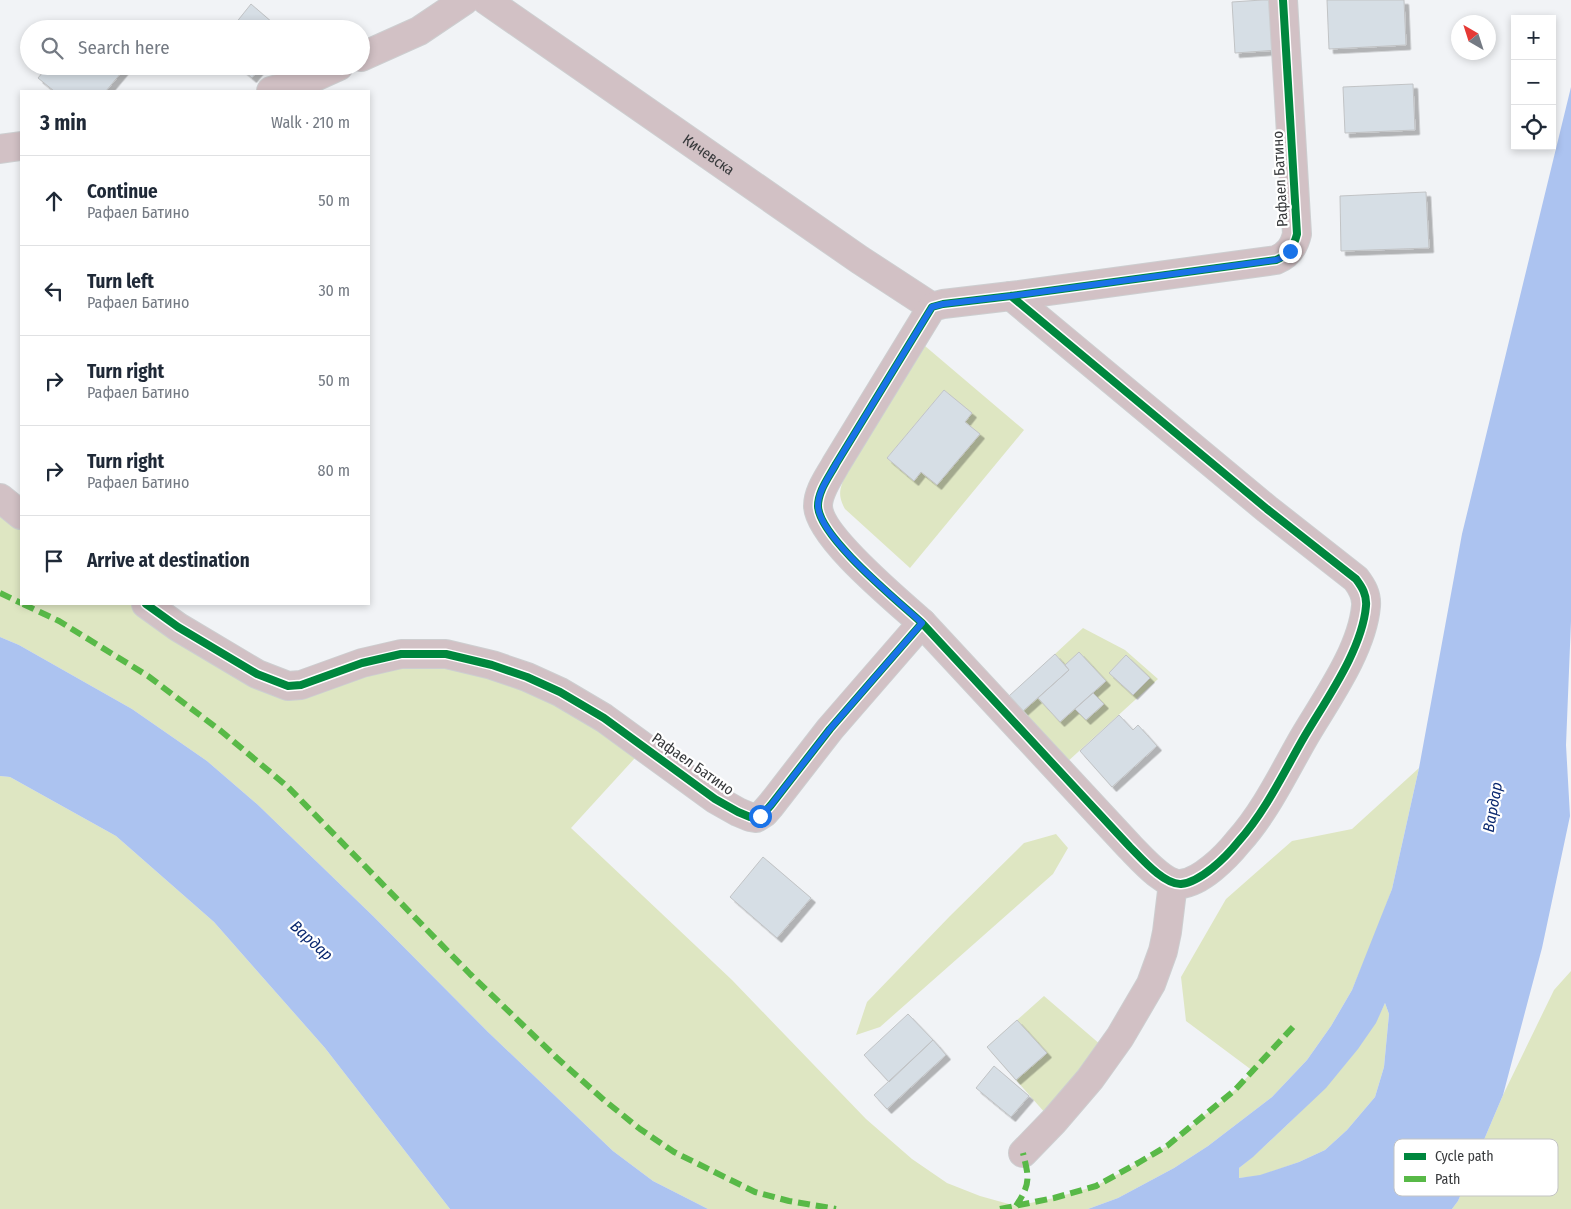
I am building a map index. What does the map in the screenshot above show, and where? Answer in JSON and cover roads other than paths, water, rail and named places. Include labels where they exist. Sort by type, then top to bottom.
[{"type":"street","points":[[370,52],[419,31],[465,0]]},
{"type":"street","name":"Кичевска","points":[[486,0],[860,260],[932,307]]},
{"type":"street","name":"Рафаел Батино","points":[[932,307],[1276,260],[1284,257],[1295,243],[1297,234],[1283,0]]},
{"type":"street","points":[[274,90],[319,75]]},
{"type":"street","points":[[0,149],[20,146]]},
{"type":"street","points":[[932,307],[823,487],[818,511],[838,543],[855,562],[922,623],[1130,847],[1157,873],[1173,883],[1186,883],[1207,871],[1239,842],[1261,811],[1329,698],[1344,669],[1359,636],[1367,604],[1366,595],[1356,578],[1267,509],[1011,296]]},
{"type":"street","points":[[0,498],[20,514]]},
{"type":"street","name":"Рафаел Батино","points":[[147,605],[178,627],[257,674],[288,686],[302,685],[383,657],[418,653],[446,654],[470,659],[527,677],[560,692],[604,718],[715,799],[753,818],[764,813],[771,805],[830,729],[922,623]]},
{"type":"street","points":[[1023,1153],[1054,1121],[1090,1079],[1120,1036],[1150,984],[1158,966],[1165,941],[1173,883]]},
{"type":"water","name":"Вардар","points":[[1571,87],[1571,621],[1566,745],[1570,816],[1542,948],[1503,1095],[1484,1139],[1394,1139],[1394,1196],[1460,1196],[1458,1201],[1452,1209],[1088,1209],[1118,1198],[1174,1168],[1208,1146],[1272,1097],[1307,1060],[1331,1026],[1352,990],[1392,889],[1419,768],[1462,534]],"holes":[[[1385,1003],[1389,1014],[1384,1067],[1375,1097],[1347,1130],[1325,1150],[1299,1162],[1260,1175],[1239,1178],[1239,1168],[1326,1088],[1358,1049],[1376,1023]]]},
{"type":"water","name":"Вардар","points":[[0,637],[19,645],[132,709],[207,761],[257,804],[373,916],[488,1032],[613,1151],[653,1181],[708,1209],[450,1209],[325,1048],[214,922],[116,836],[10,777],[0,776]]}]
